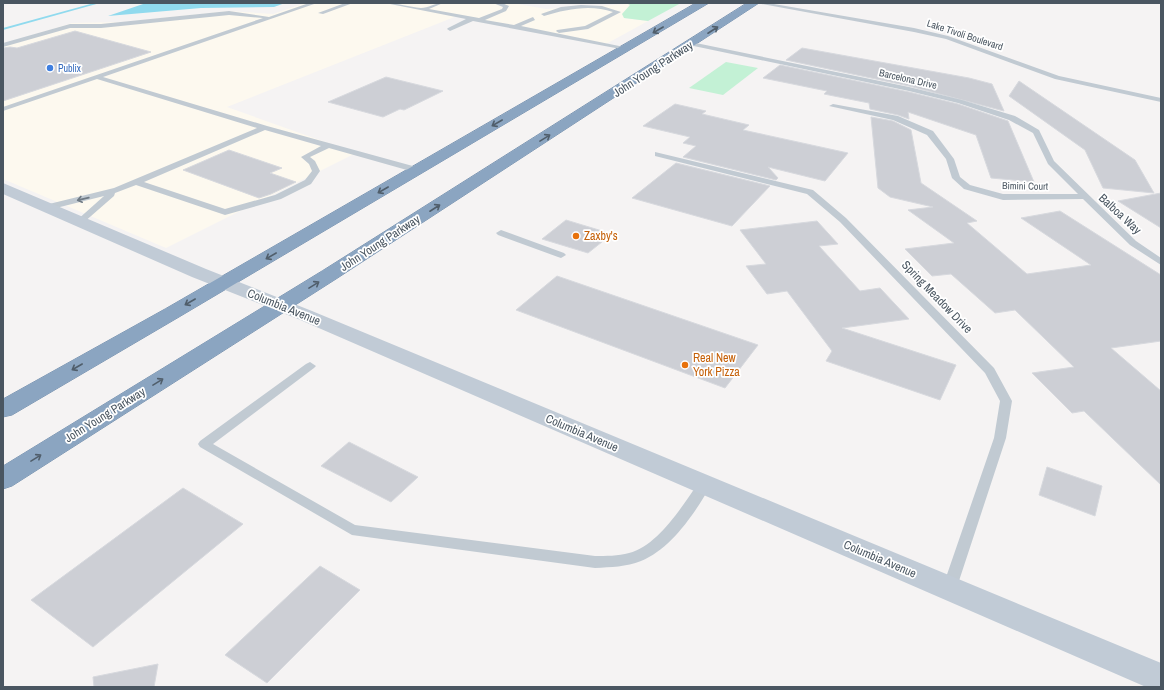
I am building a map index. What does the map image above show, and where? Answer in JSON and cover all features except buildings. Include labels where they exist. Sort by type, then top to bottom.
[{"type":"highway","points":[[3,409],[224,283],[416,170],[614,67],[626,48],[704,3]]},
{"type":"highway","name":"John Young Parkway","points":[[3,479],[614,94],[754,3]]},
{"type":"highway","points":[[614,67],[614,94]]},
{"type":"street","name":"Columbia Avenue","points":[[3,188],[224,283],[280,305],[1161,678]]},
{"type":"lane","points":[[321,13],[350,3]]},
{"type":"lane","points":[[388,3],[626,48]]},
{"type":"lane","points":[[422,10],[440,3]]},
{"type":"lane","points":[[480,20],[504,10],[506,6],[496,3]]},
{"type":"lane","name":"Lake Tivoli Boulevard","points":[[759,3],[914,30],[948,38],[1057,78],[1161,100]]},
{"type":"lane","points":[[3,109],[99,78],[311,4],[335,8]]},
{"type":"lane","points":[[544,14],[552,10],[567,8],[598,7],[618,12],[586,28],[560,30],[552,34]]},
{"type":"lane","points":[[3,45],[70,26],[101,26],[229,13],[269,18]]},
{"type":"lane","points":[[450,28],[472,19]]},
{"type":"lane","points":[[515,27],[533,19]]},
{"type":"lane","name":"Barcelona Drive","points":[[691,44],[909,89],[960,102],[1012,118],[1036,132],[1051,162],[1084,196]]},
{"type":"lane","points":[[99,78],[264,128],[416,170]]},
{"type":"lane","name":"Bimini Court","points":[[833,106],[895,118],[930,133],[950,159],[956,178],[967,187],[1003,197],[1084,196]]},
{"type":"lane","points":[[48,207],[117,190],[264,128]]},
{"type":"lane","points":[[136,182],[225,212],[278,197],[308,182],[316,171],[312,163],[305,157],[329,146]]},
{"type":"lane","name":"Spring Meadow Drive","points":[[658,154],[810,192],[843,220],[990,371],[1006,401],[1000,438],[950,589]]},
{"type":"lane","points":[[80,221],[117,190]]},
{"type":"lane","name":"Balboa Way","points":[[1084,196],[1133,243],[1161,262]]},
{"type":"lane","points":[[501,233],[561,255]]},
{"type":"lane","points":[[310,366],[204,444],[352,530],[595,562],[622,560],[641,555],[659,542],[688,509],[704,485]]},
{"type":"shaded area","points":[[305,3],[513,3],[546,9],[630,4],[624,18],[648,21],[606,44],[457,16],[227,107],[356,153],[166,248],[3,179],[3,44],[72,23],[124,22],[228,11],[273,14]]},
{"type":"green space","points":[[626,3],[681,3],[648,21],[624,18],[622,14],[630,5]]},
{"type":"green space","points":[[726,62],[758,68],[723,95],[689,88]]},
{"type":"water","points":[[146,3],[285,3],[274,7],[201,8],[108,16]]},
{"type":"waterway","points":[[3,29],[98,3]]},
{"type":"place","name":"Publix","points":[[50,68]]},
{"type":"place","name":"Zaxby's","points":[[576,236]]},
{"type":"place","name":"Real New York Pizza","points":[[685,365]]}]
